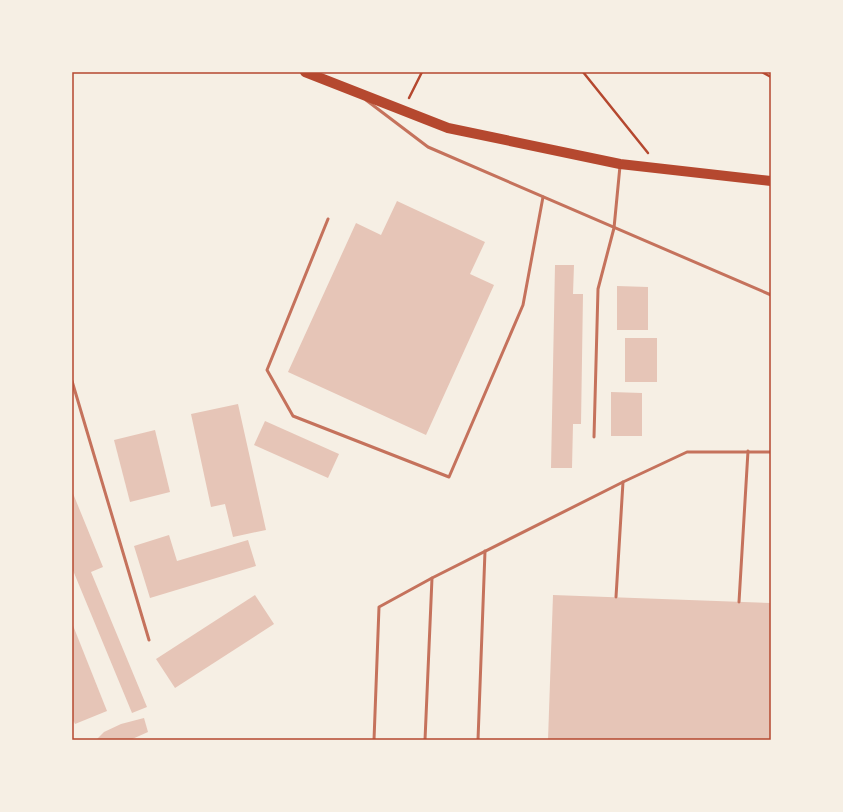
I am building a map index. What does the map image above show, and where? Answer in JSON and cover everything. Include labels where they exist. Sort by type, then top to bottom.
[{"type":"main road","points":[[305,72],[448,128],[620,164],[771,181]]},
{"type":"lane","points":[[355,92],[428,147],[771,295]]},
{"type":"lane","points":[[594,437],[598,289],[614,228],[620,164]]},
{"type":"lane","points":[[328,219],[266,370],[293,416],[449,477],[522,305],[543,197]]},
{"type":"lane","points":[[72,381],[149,640]]},
{"type":"lane","points":[[739,602],[748,451]]},
{"type":"lane","points":[[374,740],[379,607],[432,578],[623,482],[687,452],[771,452]]},
{"type":"lane","points":[[616,597],[623,482]]},
{"type":"lane","points":[[478,740],[486,551]]},
{"type":"lane","points":[[425,740],[432,578]]},
{"type":"path","points":[[409,98],[422,72]]},
{"type":"path","points":[[583,72],[650,155]]},
{"type":"path","points":[[762,72],[771,78]]},
{"type":"building","points":[[397,201],[485,242],[470,274],[494,285],[426,435],[288,372],[356,223],[381,235]]},
{"type":"building","points":[[555,265],[574,265],[573,294],[583,294],[581,424],[573,424],[572,468],[551,468]]},
{"type":"building","points":[[617,286],[648,287],[648,330],[617,330]]},
{"type":"building","points":[[625,338],[657,338],[657,382],[625,382]]},
{"type":"building","points":[[611,392],[642,393],[642,436],[611,436]]},
{"type":"building","points":[[238,404],[266,530],[233,537],[225,504],[211,507],[191,414]]},
{"type":"building","points":[[265,421],[339,454],[328,478],[254,445]]},
{"type":"building","points":[[155,430],[170,492],[130,502],[114,440]]},
{"type":"building","points":[[72,491],[103,567],[91,572],[147,707],[132,713],[72,568]]},
{"type":"building","points":[[169,535],[177,561],[248,540],[256,566],[150,598],[134,546]]},
{"type":"building","points":[[255,595],[274,624],[175,688],[156,659]]},
{"type":"building","points":[[553,595],[771,603],[771,740],[548,740]]},
{"type":"building","points":[[72,623],[107,711],[75,724],[72,718]]},
{"type":"building","points":[[144,718],[148,732],[130,740],[96,740],[104,732],[121,724]]}]
